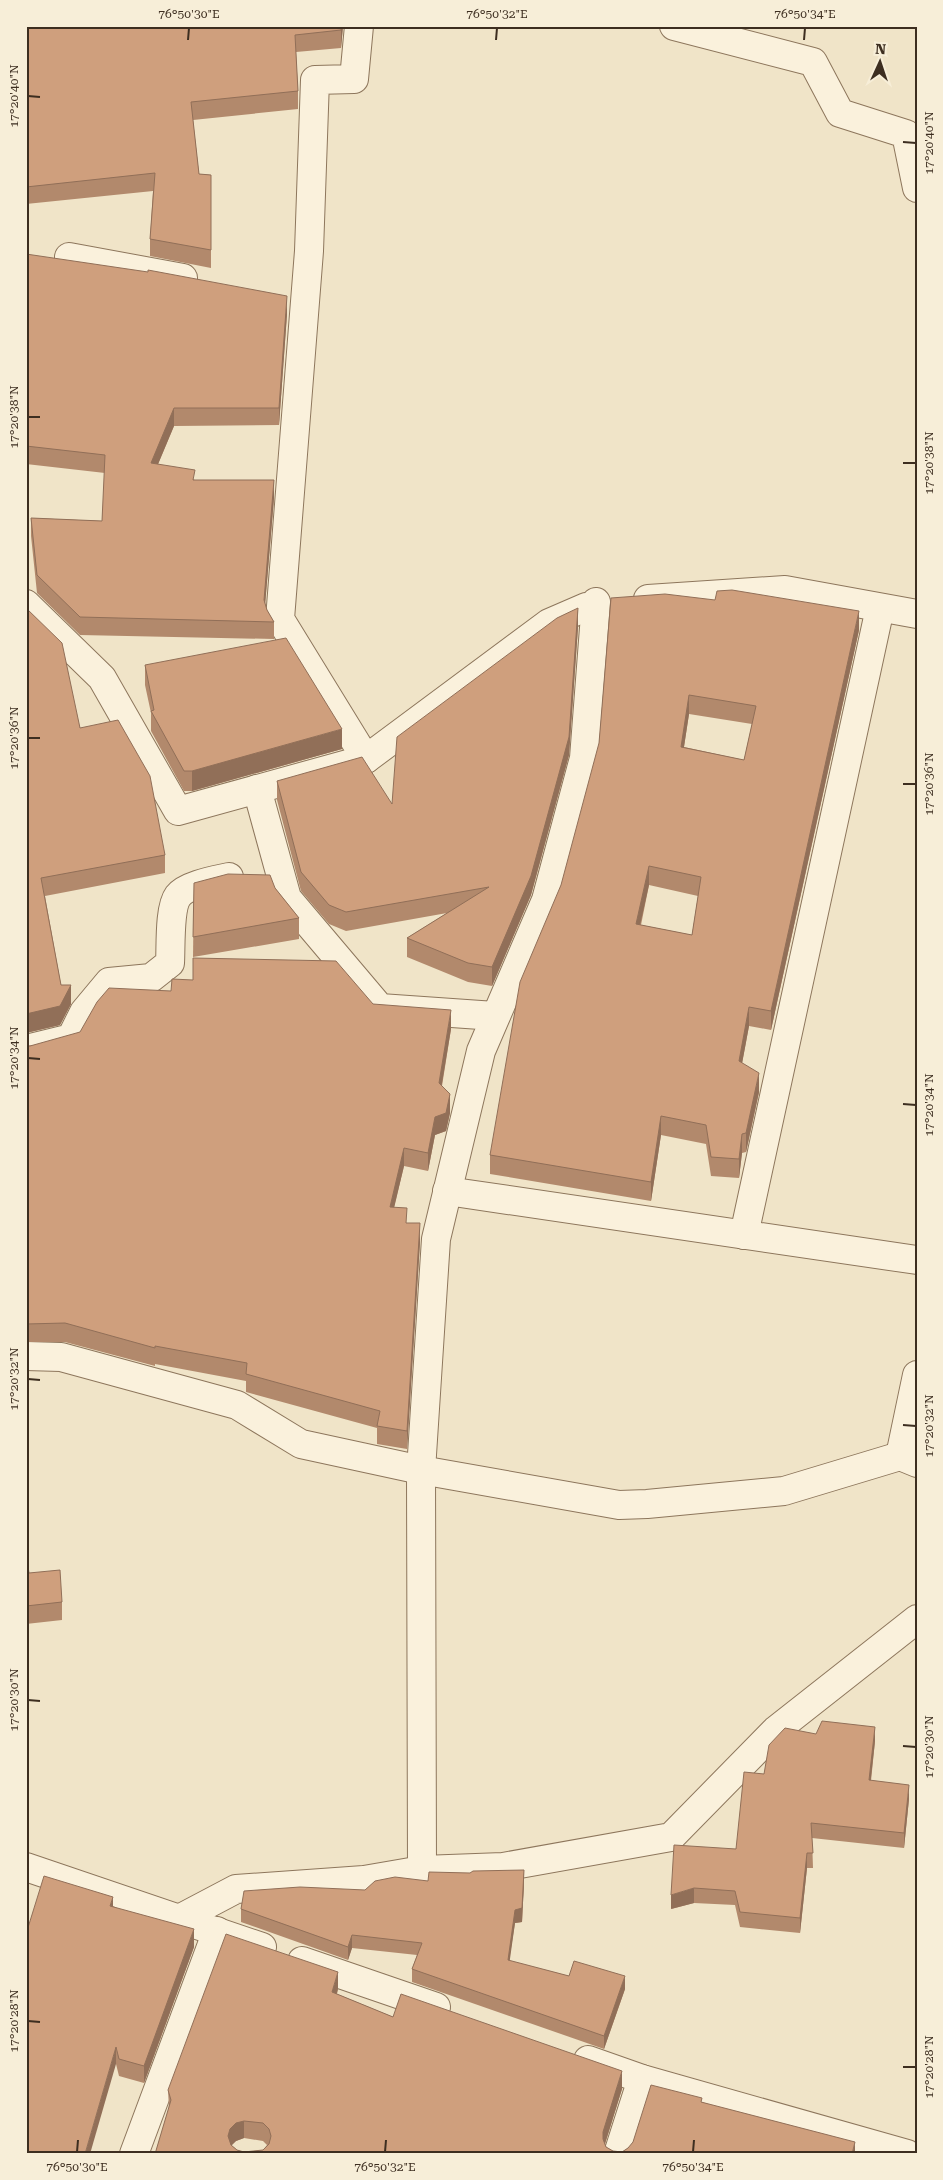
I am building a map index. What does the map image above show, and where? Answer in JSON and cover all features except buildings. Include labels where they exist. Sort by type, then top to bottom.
[{"type":"street","points":[[359,26],[354,79],[315,80],[305,301],[280,619],[366,759]]},
{"type":"street","points":[[674,26],[813,62],[840,113],[906,134],[917,188]]},
{"type":"street","points":[[68,257],[211,283]]},
{"type":"street","points":[[277,296],[305,301]]},
{"type":"street","points":[[26,604],[102,678],[178,811],[366,759],[549,622],[613,601],[785,590],[917,614]]},
{"type":"street","points":[[422,1870],[421,1470],[436,1238],[481,1051],[546,900],[584,758],[613,601]]},
{"type":"street","points":[[744,1234],[880,608]]},
{"type":"street","points":[[257,789],[287,898],[380,1008],[495,1016]]},
{"type":"street","points":[[26,1049],[71,1038],[84,1012],[109,982],[151,978],[170,963],[173,908],[178,895],[195,886],[230,877],[281,875]]},
{"type":"street","points":[[447,1191],[917,1260]]},
{"type":"street","points":[[26,1356],[61,1358],[237,1405],[301,1444],[421,1470],[619,1504],[647,1504],[784,1491],[908,1459],[917,1375]]},
{"type":"street","points":[[181,1918],[236,1889],[364,1880],[422,1870],[503,1868],[671,1837],[776,1730],[917,1619]]},
{"type":"street","points":[[26,1867],[181,1918],[458,2015]]},
{"type":"street","points":[[134,2154],[217,1931]]},
{"type":"street","points":[[568,2054],[642,2079],[907,2154]]},
{"type":"street","points":[[618,2154],[642,2079]]}]
